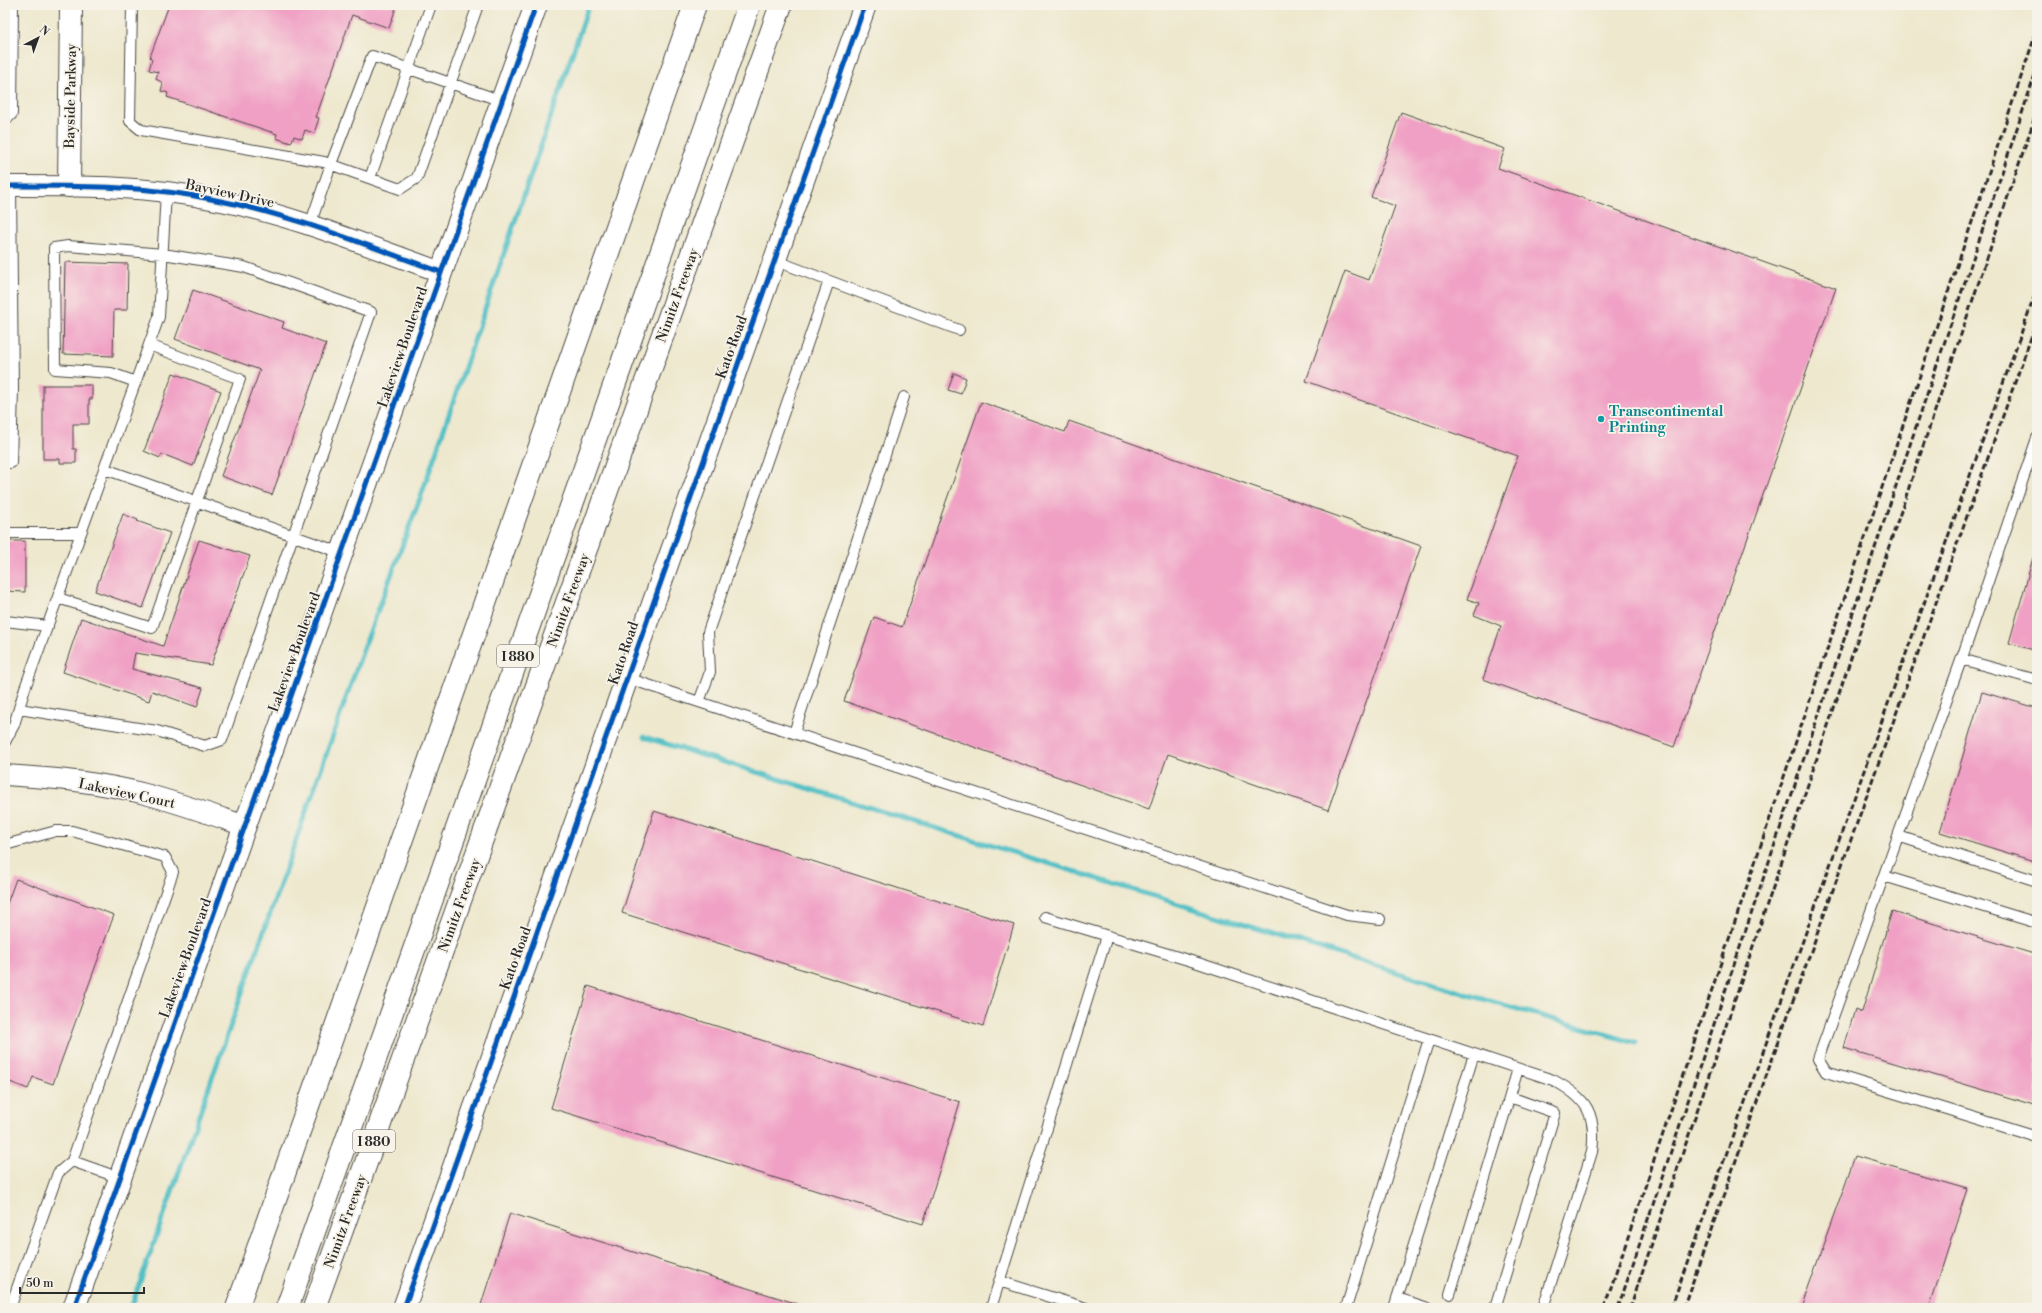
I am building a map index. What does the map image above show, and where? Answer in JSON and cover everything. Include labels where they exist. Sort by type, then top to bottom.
[{"type":"main road","name":"Bayside Parkway","points":[[69,186],[71,5]]},
{"type":"main road","name":"Lakeview Boulevard","points":[[74,1308],[536,5]]},
{"type":"main road","points":[[236,1308],[695,5]]},
{"type":"main road","name":"I 880","points":[[287,1308],[749,5]]},
{"type":"main road","name":"Nimitz Freeway","points":[[314,1308],[781,5]]},
{"type":"main road","name":"Kato Road","points":[[404,1308],[865,5]]},
{"type":"street","name":"Bayview Drive","points":[[8,186],[69,186],[166,192],[215,199],[263,210],[310,225],[441,272]]},
{"type":"street","name":"Lakeview Court","points":[[5,775],[91,783],[148,795],[245,826]]},
{"type":"lane","points":[[5,121],[12,114],[13,5]]},
{"type":"lane","points":[[132,5],[130,121],[141,130],[331,164],[400,189],[416,178],[478,5]]},
{"type":"lane","points":[[370,178],[431,5]]},
{"type":"lane","points":[[310,225],[331,164],[372,56],[502,101]]},
{"type":"lane","points":[[5,463],[11,463],[13,396],[8,239],[8,186]]},
{"type":"lane","points":[[5,742],[14,725],[159,317],[166,192]]},
{"type":"lane","points":[[19,709],[157,731],[205,746],[222,740],[370,312],[244,267],[163,254],[68,246],[54,248],[55,369],[111,373],[136,382]]},
{"type":"lane","points":[[774,260],[959,330]]},
{"type":"lane","points":[[699,702],[710,672],[708,632],[829,281]]},
{"type":"lane","points":[[58,598],[152,628],[240,379],[149,345]]},
{"type":"lane","points":[[794,733],[904,397]]},
{"type":"lane","points":[[2037,438],[1961,659],[1818,1059],[1826,1072],[2037,1136]]},
{"type":"lane","points":[[105,469],[342,553]]},
{"type":"lane","points":[[5,533],[81,533]]},
{"type":"lane","points":[[5,621],[48,626]]},
{"type":"lane","points":[[1961,659],[2037,680]]},
{"type":"lane","points":[[627,678],[1347,915],[1380,919]]},
{"type":"lane","points":[[5,845],[56,831],[72,831],[165,857],[173,872],[72,1161],[58,1174],[10,1308]]},
{"type":"lane","points":[[1898,836],[2037,881]]},
{"type":"lane","points":[[1884,876],[2037,923]]},
{"type":"lane","points":[[1045,917],[1198,963],[1553,1080],[1570,1089],[1582,1100],[1591,1116],[1594,1133],[1592,1152],[1543,1308]]},
{"type":"lane","points":[[990,1308],[1107,936]]},
{"type":"lane","points":[[1346,1308],[1429,1039]]},
{"type":"lane","points":[[1394,1308],[1474,1054]]},
{"type":"lane","points":[[1450,1294],[1518,1069]]},
{"type":"lane","points":[[1496,1305],[1556,1113],[1510,1097]]},
{"type":"lane","points":[[72,1161],[120,1178]]},
{"type":"lane","points":[[999,1281],[1086,1308]]},
{"type":"lane","points":[[1397,1298],[1428,1308]]},
{"type":"building","points":[[169,5],[397,5],[389,28],[352,15],[316,117],[319,118],[314,133],[305,130],[302,139],[294,136],[291,143],[276,138],[277,134],[167,97],[168,93],[161,91],[163,83],[156,79],[158,72],[149,70],[152,59],[150,57]]},
{"type":"building","name":"Transcontinental Printing","points":[[1401,112],[1505,149],[1498,168],[1836,288],[1674,747],[1483,679],[1501,626],[1474,615],[1479,603],[1467,599],[1518,456],[1306,381],[1345,271],[1369,280],[1395,206],[1371,197]]},
{"type":"building","points":[[65,262],[128,264],[127,310],[114,310],[113,356],[63,354]]},
{"type":"building","points":[[193,290],[284,322],[282,328],[326,344],[272,495],[221,476],[260,370],[175,339]]},
{"type":"building","points":[[173,373],[221,391],[193,466],[162,454],[160,458],[144,451]]},
{"type":"building","points":[[954,373],[966,378],[961,394],[948,390]]},
{"type":"building","points":[[43,385],[92,385],[92,399],[89,399],[89,424],[73,424],[73,449],[76,449],[76,463],[60,463],[60,459],[43,459]]},
{"type":"building","points":[[981,402],[1065,432],[1069,421],[1421,546],[1328,810],[1168,754],[1149,809],[844,701],[874,617],[902,627]]},
{"type":"building","points":[[123,514],[138,520],[137,521],[170,533],[143,608],[95,591]]},
{"type":"building","points":[[199,540],[250,556],[211,665],[135,653],[132,669],[203,688],[197,707],[152,691],[149,701],[63,672],[81,618],[163,646]]},
{"type":"building","points":[[5,541],[25,541],[25,592],[5,591]]},
{"type":"building","points":[[2033,558],[2037,559],[2037,651],[2009,643]]},
{"type":"building","points":[[1982,692],[2037,708],[2037,862],[1940,832]]},
{"type":"building","points":[[654,811],[1014,925],[983,1026],[622,913]]},
{"type":"building","points":[[16,879],[114,915],[53,1084],[33,1077],[28,1089],[5,1080],[5,909]]},
{"type":"building","points":[[1892,911],[2037,955],[2037,1106],[1844,1048],[1855,1009],[1862,1012]]},
{"type":"building","points":[[588,986],[960,1102],[923,1224],[551,1108]]},
{"type":"building","points":[[1855,1156],[1967,1188],[1929,1308],[1801,1308]]},
{"type":"building","points":[[510,1213],[801,1305],[801,1308],[480,1308]]},
{"type":"waterway","points":[[131,1308],[363,650],[422,493],[589,5]]},
{"type":"waterway","points":[[644,737],[1476,997],[1636,1043]]},
{"type":"railway","points":[[1604,1308],[2037,30]]},
{"type":"railway","points":[[1618,1308],[2037,69]]},
{"type":"railway","points":[[1630,1308],[2037,111]]},
{"type":"railway","points":[[1671,1308],[2037,289]]},
{"type":"railway","points":[[1683,1308],[2037,321]]},
{"type":"cycle path","points":[[74,1308],[536,5]]},
{"type":"cycle path","points":[[404,1308],[865,5]]},
{"type":"cycle path","points":[[5,186],[111,187],[164,191],[216,200],[274,214],[441,272]]},
{"type":"place","name":"Transcontinental Printing","points":[[1601,419]]}]
